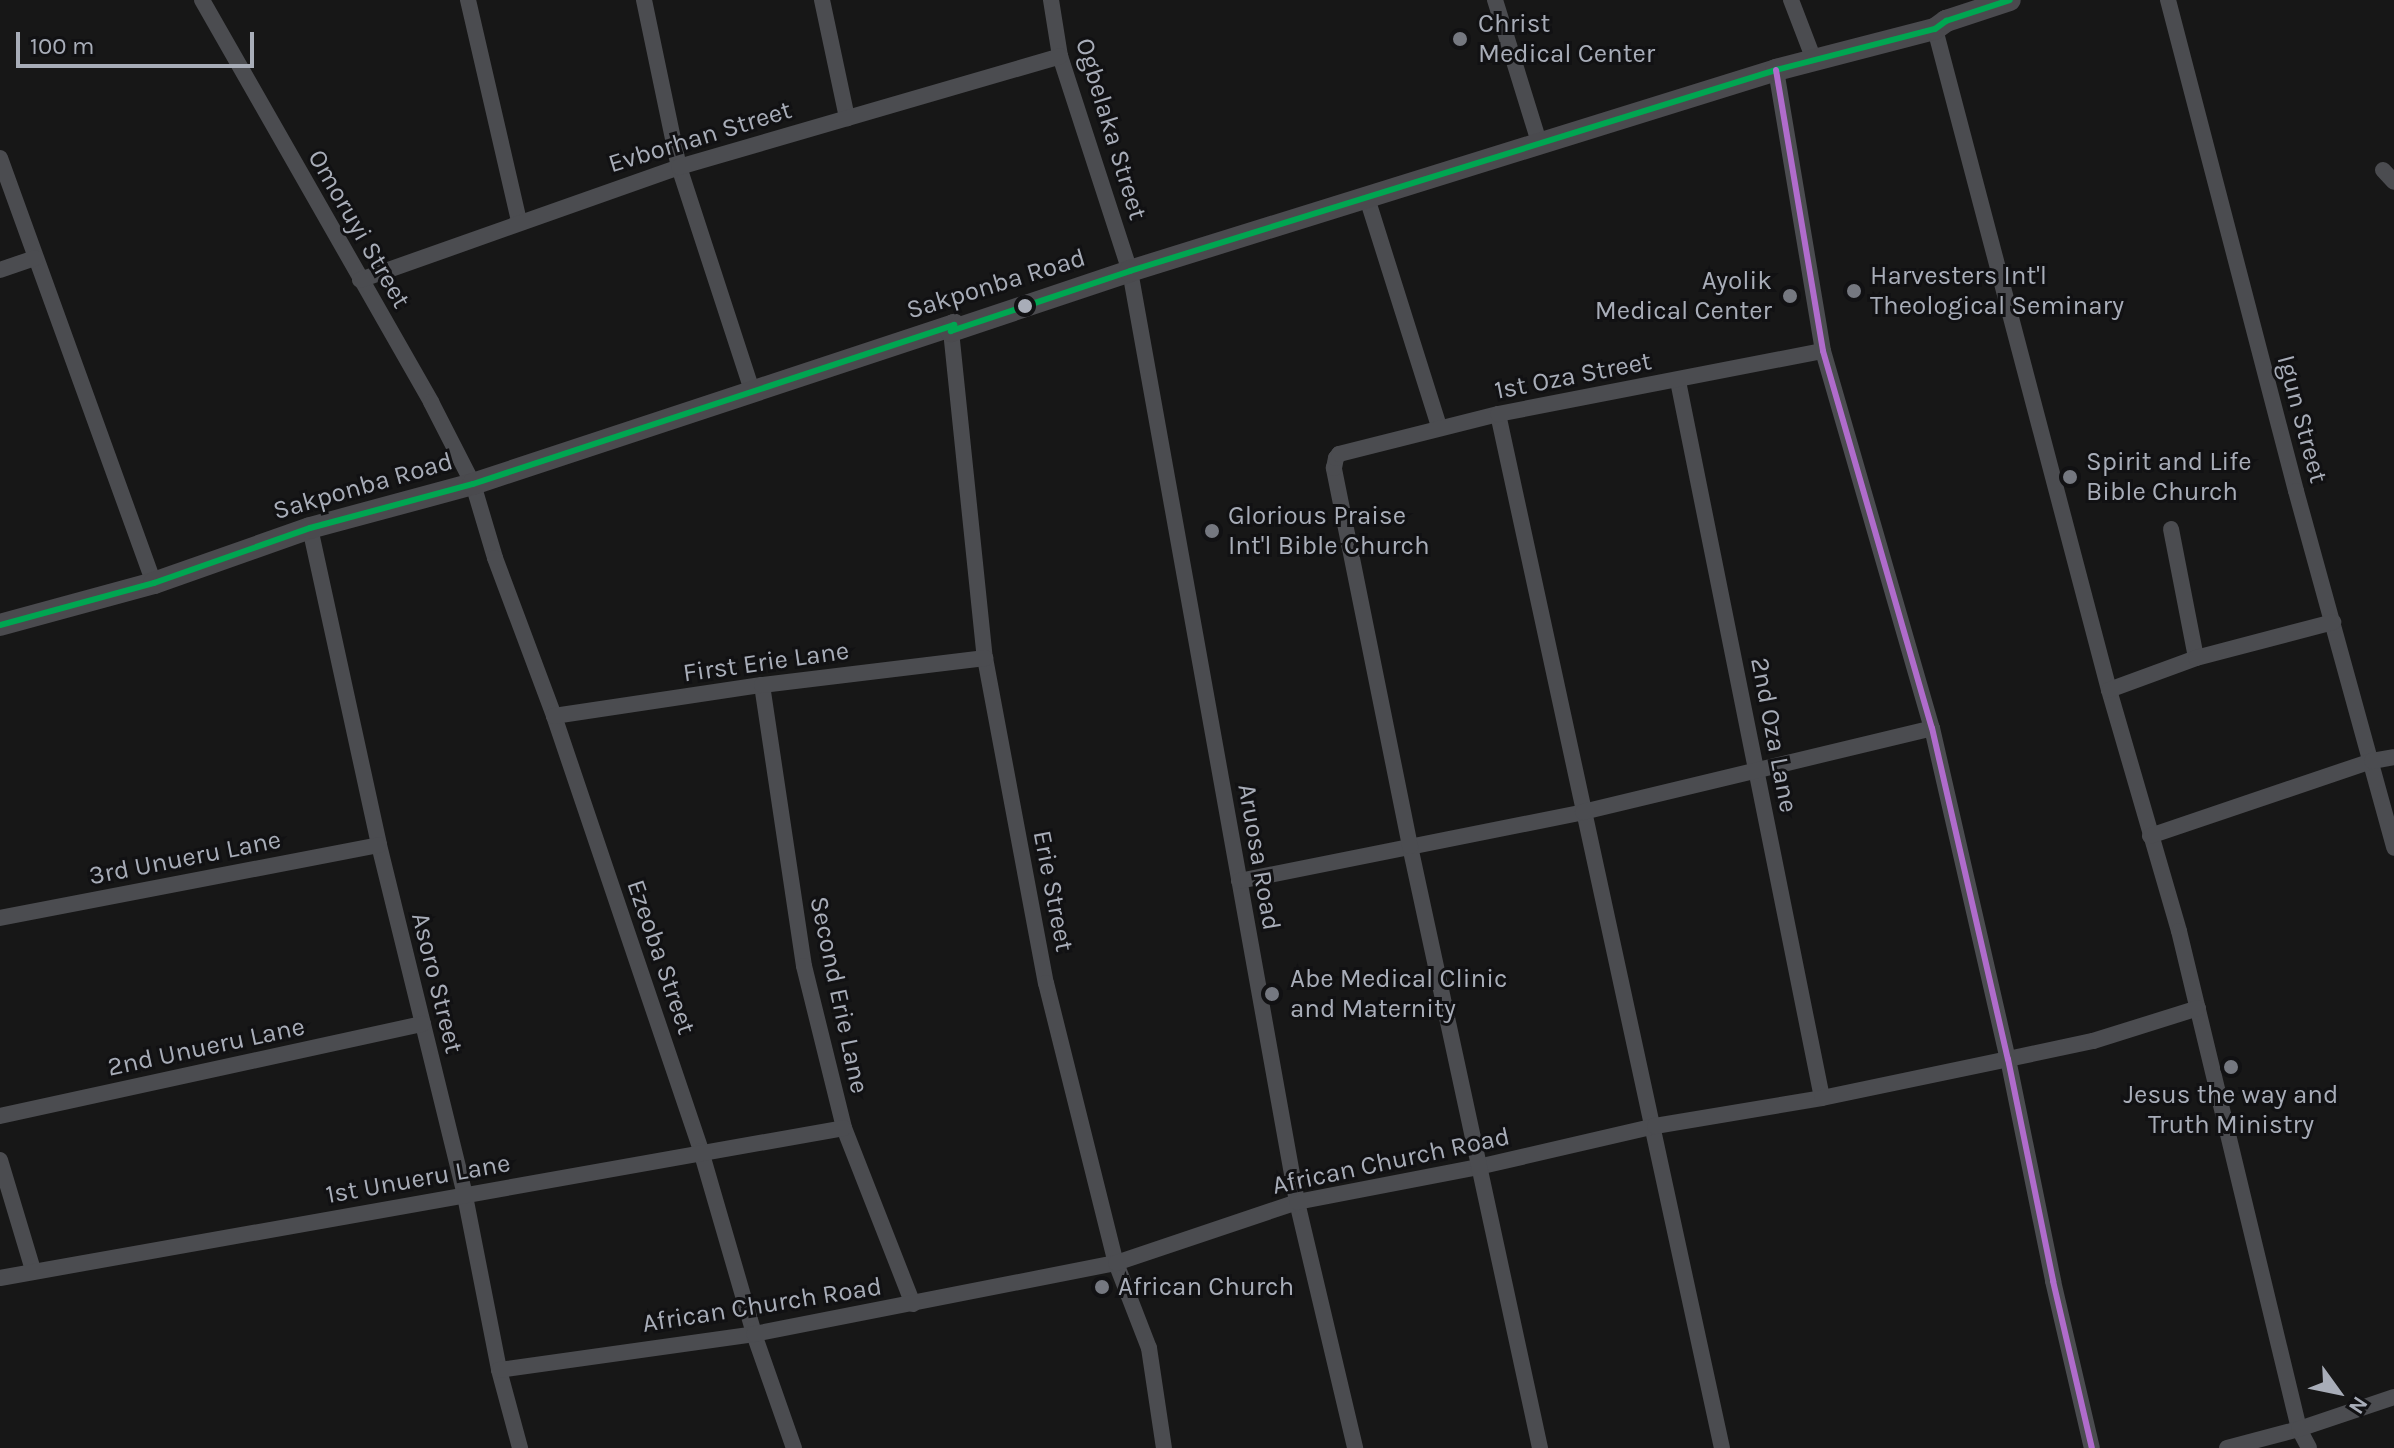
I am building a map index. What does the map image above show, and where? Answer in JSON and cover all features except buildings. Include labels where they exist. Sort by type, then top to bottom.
[{"type":"main road","name":"Sakponba Road","points":[[951,331],[1130,271],[1776,70],[1935,29],[1946,21],[2010,0]]},
{"type":"main road","name":"Sakponba Road","points":[[0,625],[154,583],[310,528],[473,484],[954,325],[951,331]]},
{"type":"street","name":"Omoruyi Street","points":[[202,0],[473,484]]},
{"type":"street","points":[[468,0],[519,221]]},
{"type":"street","points":[[644,0],[679,167],[752,390]]},
{"type":"street","points":[[822,0],[847,118]]},
{"type":"street","name":"Ogbelaka Street","points":[[1051,0],[1060,56],[1130,271]]},
{"type":"street","points":[[1495,0],[1540,145]]},
{"type":"street","points":[[1791,0],[1814,60]]},
{"type":"street","name":"Igun Street","points":[[2168,0],[2394,848]]},
{"type":"street","points":[[1935,29],[2109,690],[2198,1008],[2299,1429],[2309,1448]]},
{"type":"street","name":"Evborhan Street","points":[[360,280],[519,221],[679,167],[1060,56]]},
{"type":"street","points":[[1776,70],[1823,351],[1932,728],[2092,1448]]},
{"type":"street","points":[[0,158],[154,583]]},
{"type":"street","points":[[1367,198],[1439,427]]},
{"type":"street","points":[[0,270],[35,258]]},
{"type":"street","name":"Aruosa Road","points":[[1130,271],[1297,1202],[1355,1448]]},
{"type":"street","name":"Erie Street","points":[[951,331],[985,658],[1046,983],[1116,1263],[1149,1348],[1164,1448]]},
{"type":"street","name":"1st Oza Street","points":[[1410,846],[1334,468],[1339,454],[1498,414],[1678,381],[1755,361],[1823,351]]},
{"type":"street","name":"2nd Oza Lane","points":[[1678,381],[1822,1098]]},
{"type":"street","points":[[1498,414],[1583,812],[1655,1126],[1722,1448]]},
{"type":"street","name":"Ezeoba Street","points":[[473,484],[495,558],[554,716],[701,1151],[754,1334],[794,1448]]},
{"type":"street","name":"Asoro Street","points":[[310,528],[379,845],[465,1196],[499,1370],[520,1448]]},
{"type":"street","points":[[2171,529],[2196,658]]},
{"type":"street","points":[[2109,690],[2196,658],[2333,622]]},
{"type":"street","name":"First Erie Lane","points":[[554,716],[762,685],[985,658]]},
{"type":"street","name":"Second Erie Lane","points":[[762,685],[804,966],[844,1128],[913,1304]]},
{"type":"street","points":[[1239,881],[1583,812],[1932,728]]},
{"type":"street","points":[[2150,836],[2372,761],[2394,757]]},
{"type":"street","name":"3rd Unueru Lane","points":[[0,918],[379,845]]},
{"type":"street","points":[[1410,846],[1540,1448]]},
{"type":"street","name":"African Church Road","points":[[499,1370],[754,1334],[1116,1263],[1297,1202],[1478,1167],[1655,1126],[1822,1098],[2093,1041],[2198,1008]]},
{"type":"street","name":"2nd Unueru Lane","points":[[0,1116],[423,1024]]},
{"type":"street","name":"1st Unueru Lane","points":[[0,1278],[844,1128]]},
{"type":"street","points":[[0,1160],[33,1270]]},
{"type":"street","points":[[2227,1448],[2299,1429],[2394,1397]]},
{"type":"transit line","points":[[0,625],[154,583],[310,528],[473,484],[954,325],[951,331],[1130,271],[1776,70],[1935,29],[1946,21],[2010,0]]},
{"type":"transit line","points":[[1776,70],[1823,351],[1932,728],[2092,1448]]},
{"type":"place","name":"Christ Medical Center","points":[[1460,39]]},
{"type":"place","name":"Harvesters Int'l Theological Seminary","points":[[1854,291]]},
{"type":"place","name":"Ayolik Medical Center","points":[[1790,296]]},
{"type":"place","name":"Spirit and Life Bible Church","points":[[2070,477]]},
{"type":"place","name":"Glorious Praise Int'l Bible Church","points":[[1212,531]]},
{"type":"place","name":"Abe Medical Clinic and Maternity","points":[[1272,994]]},
{"type":"place","name":"Jesus the way and Truth Ministry","points":[[2231,1067]]},
{"type":"place","name":"African Church","points":[[1102,1287]]}]
